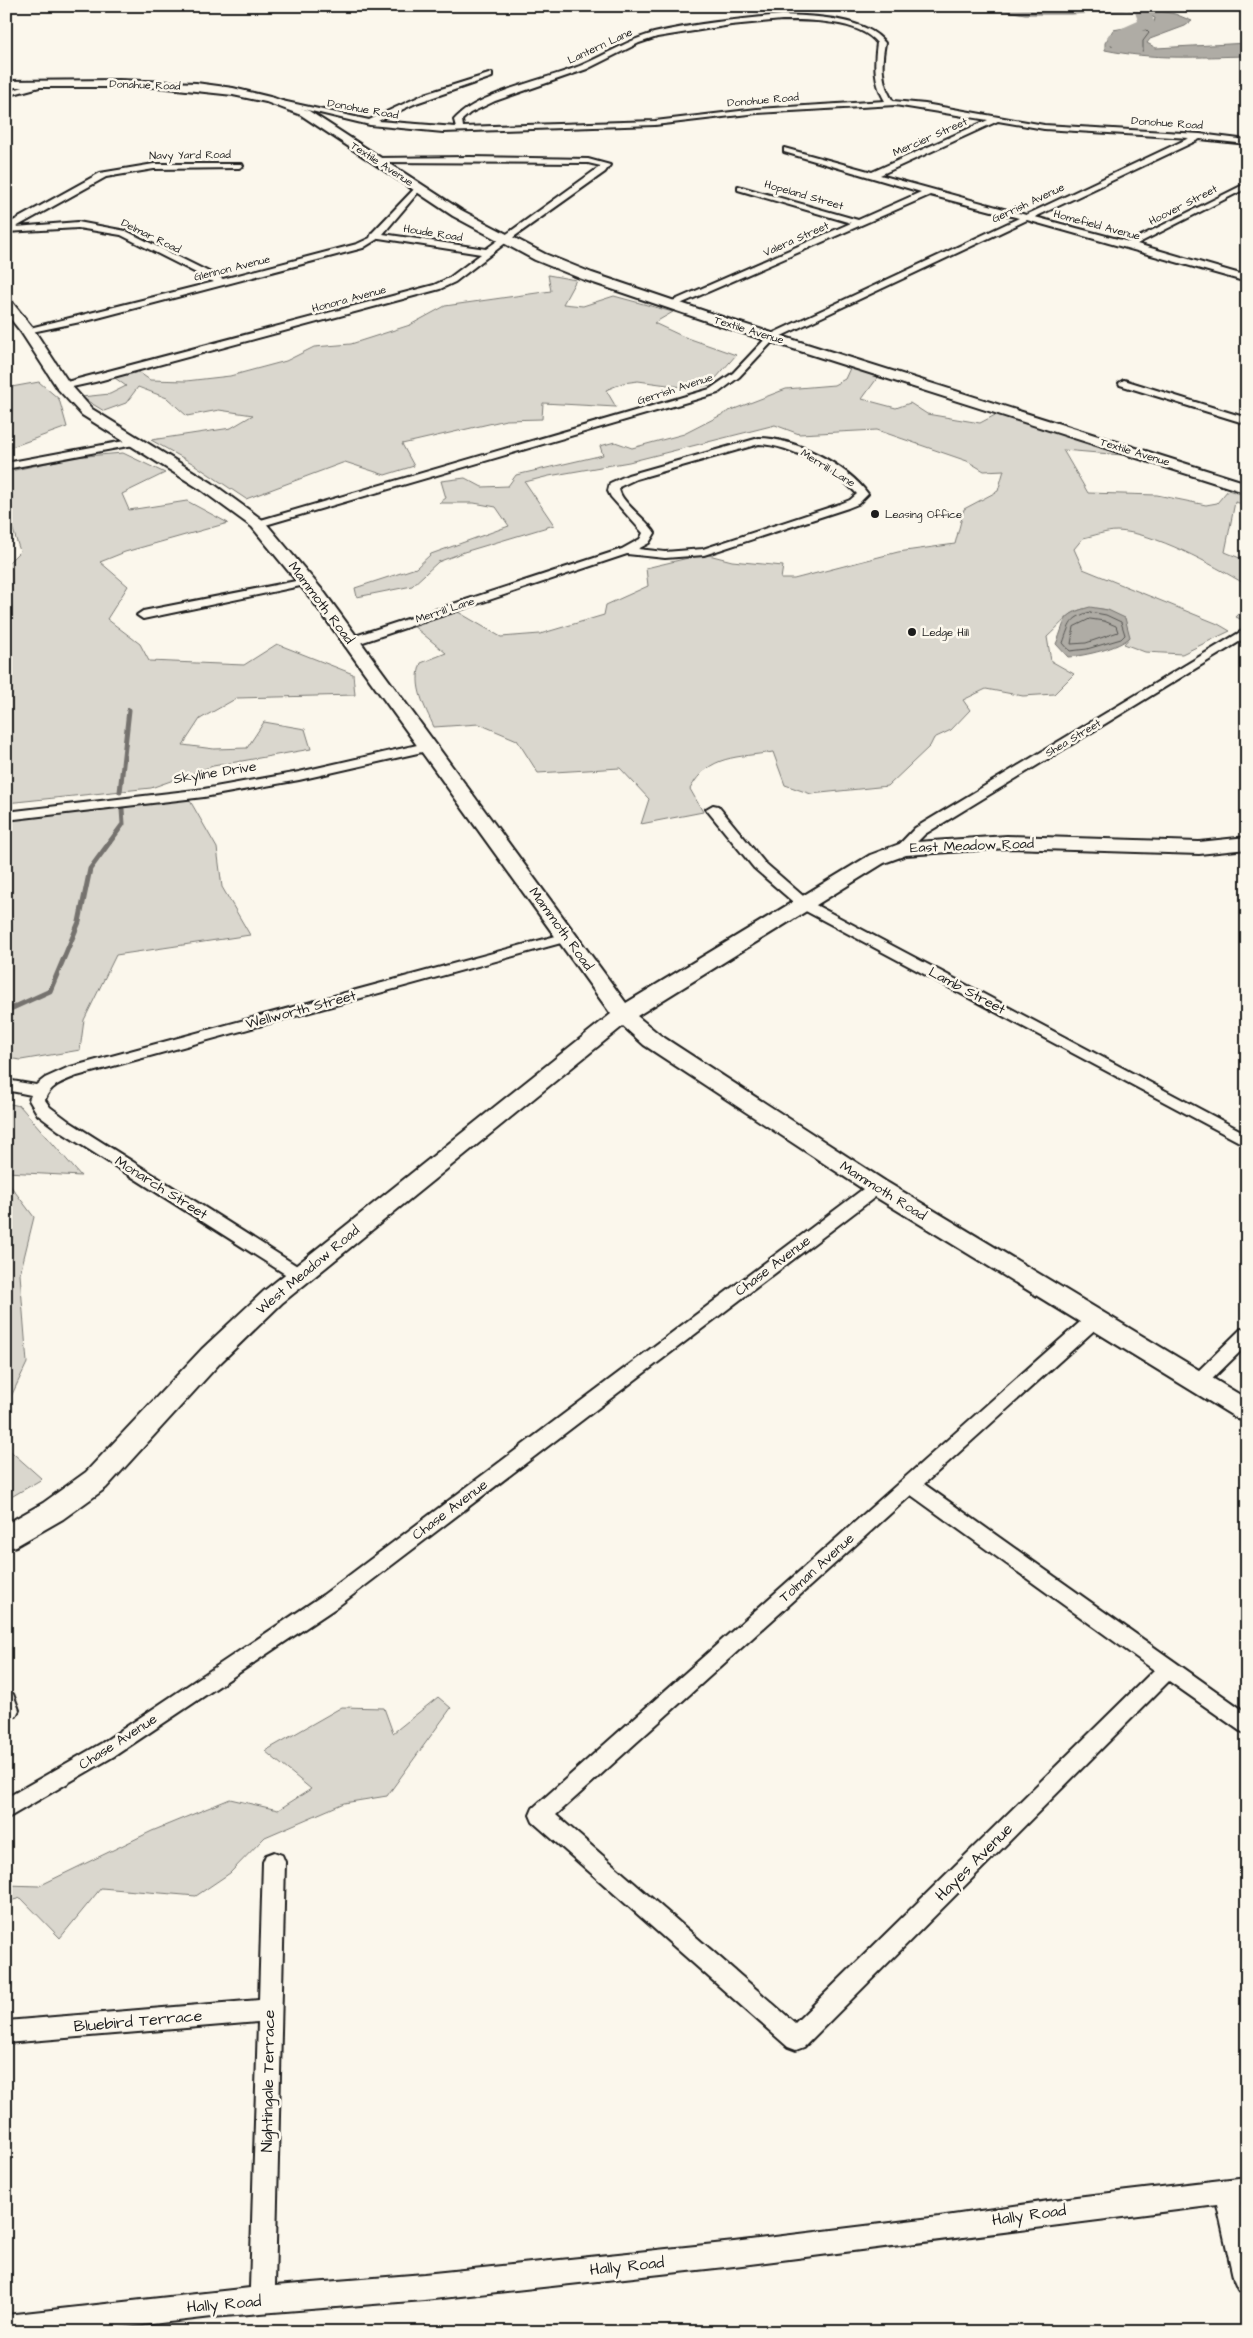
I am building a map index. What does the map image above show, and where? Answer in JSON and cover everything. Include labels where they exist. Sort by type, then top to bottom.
[{"type":"main road","name":"Donahue Road","points":[[6,84],[195,87],[249,95],[282,103]]},
{"type":"main road","name":"Textile Avenue","points":[[282,103],[305,113],[457,214],[505,239],[587,276],[671,305],[1247,488]]},
{"type":"main road","name":"Mammoth Road","points":[[6,304],[27,330],[63,386],[88,412],[206,486],[258,524],[306,582],[623,1015],[652,1040],[877,1187],[1247,1412]]},
{"type":"main road","name":"East Meadow Road","points":[[623,1015],[765,926],[806,905],[878,859],[902,849],[1007,842],[1158,848],[1200,848],[1247,843]]},
{"type":"main road","name":"West Meadow Road","points":[[6,1538],[53,1512],[96,1480],[225,1342],[299,1275],[623,1015]]},
{"type":"street","name":"Lantern Lane","points":[[460,130],[458,120],[467,111],[492,99],[584,67],[636,42],[656,35],[787,17],[829,19],[862,29],[876,36],[882,43],[878,66],[880,81],[890,103]]},
{"type":"street","points":[[370,123],[386,112],[489,75]]},
{"type":"street","points":[[6,94],[44,84]]},
{"type":"street","name":"Donohue Road","points":[[282,103],[370,123],[420,129],[460,130],[655,123],[758,111],[890,103],[931,107],[996,120],[1056,128],[1200,136],[1247,142]]},
{"type":"street","name":"Mercier Street","points":[[873,175],[996,120]]},
{"type":"street","name":"Gerrish Avenue","points":[[258,524],[714,391],[736,375],[772,337],[1200,136]]},
{"type":"street","name":"Homefield Avenue","points":[[787,150],[929,192],[1129,245],[1247,279]]},
{"type":"street","name":"Honora Avenue","points":[[63,386],[92,380],[424,291],[452,280],[505,239],[602,170],[606,164],[588,161],[470,158],[377,160]]},
{"type":"street","name":"Navy Yard Road","points":[[6,230],[103,175],[156,166],[240,166]]},
{"type":"street","name":"Hoover Street","points":[[1129,245],[1247,186]]},
{"type":"street","name":"Glennon Avenue","points":[[27,330],[87,318],[345,251],[373,240],[418,187]]},
{"type":"street","name":"Hopeland Street","points":[[741,188],[860,223]]},
{"type":"street","name":"Valera Street","points":[[671,305],[929,192]]},
{"type":"street","name":"Delmar Road","points":[[6,230],[78,225],[123,233],[223,283]]},
{"type":"street","name":"Houde Road","points":[[376,235],[488,252]]},
{"type":"street","points":[[1124,383],[1244,420]]},
{"type":"street","name":"Merrill Lane","points":[[350,642],[626,551],[646,541],[649,533],[645,525],[617,499],[613,492],[614,485],[632,477],[760,441],[782,443],[799,450],[856,485],[863,494],[854,502],[844,506],[704,552],[664,555],[626,551]]},
{"type":"street","points":[[6,466],[135,442]]},
{"type":"street","points":[[144,615],[306,582]]},
{"type":"street","name":"Shea Street","points":[[902,849],[920,831],[1247,632]]},
{"type":"street","name":"Skyline Drive","points":[[6,816],[204,793],[299,776],[426,747]]},
{"type":"street","name":"Lamb Street","points":[[713,809],[759,866],[806,905],[1247,1141]]},
{"type":"street","name":"Wellworth Street","points":[[39,1091],[48,1082],[72,1072],[567,937]]},
{"type":"street","points":[[6,1085],[39,1091]]},
{"type":"street","name":"Monarch Street","points":[[39,1091],[36,1100],[44,1111],[64,1126],[299,1275]]},
{"type":"street","name":"Chase Avenue","points":[[6,1809],[108,1749],[330,1601],[877,1187]]},
{"type":"street","name":"Tolman Avenue","points":[[541,1815],[1094,1320]]},
{"type":"street","points":[[1197,1383],[1247,1334]]},
{"type":"street","points":[[910,1484],[1247,1725]]},
{"type":"street","name":"Hayes Avenue","points":[[541,1815],[796,2039],[1168,1669]]},
{"type":"street","name":"Nightingale Terrace","points":[[262,2300],[274,1862]]},
{"type":"street","name":"Bluebird Terrace","points":[[6,2032],[270,2010]]},
{"type":"street","points":[[1237,2190],[1247,2281]]},
{"type":"street","name":"Hally Road","points":[[6,2328],[212,2304],[424,2288],[734,2254],[1237,2190]]},
{"type":"shaded area","points":[[548,275],[576,280],[563,304],[583,306],[614,296],[673,312],[654,323],[682,336],[736,355],[710,385],[690,388],[638,381],[623,383],[606,390],[616,407],[543,403],[542,419],[506,420],[402,444],[414,466],[385,475],[345,462],[246,499],[192,463],[151,440],[231,428],[253,415],[219,410],[187,416],[167,398],[138,387],[126,403],[104,411],[81,397],[110,394],[126,386],[115,378],[137,371],[150,380],[186,381],[230,376],[286,361],[314,347],[351,344],[410,325],[445,306],[551,291]]},
{"type":"shaded area","points":[[851,366],[881,373],[862,399],[896,408],[910,403],[927,414],[980,423],[999,413],[1122,455],[1063,450],[1088,493],[1157,495],[1206,505],[1217,503],[1228,490],[1247,496],[1247,505],[1235,502],[1225,552],[1247,561],[1247,622],[1236,617],[1245,608],[1245,584],[1200,559],[1165,543],[1132,533],[1113,531],[1083,538],[1074,549],[1083,569],[1218,624],[1230,631],[1182,654],[1145,652],[1124,644],[1130,637],[1108,610],[1079,610],[1067,617],[1047,637],[1051,661],[1074,674],[1054,694],[1023,696],[986,689],[963,700],[970,710],[951,730],[934,738],[930,746],[888,786],[811,794],[785,785],[773,752],[736,757],[715,763],[706,769],[690,789],[703,812],[641,824],[649,799],[620,768],[538,773],[517,740],[479,724],[434,727],[421,696],[418,680],[419,672],[421,663],[446,653],[412,625],[458,612],[501,637],[540,634],[604,615],[606,605],[648,586],[646,568],[705,554],[732,561],[783,566],[781,579],[794,579],[898,552],[955,544],[964,509],[998,491],[1004,470],[984,471],[967,461],[877,430],[799,434],[775,425],[629,462],[525,482],[554,525],[464,552],[438,562],[412,586],[357,597],[355,588],[416,568],[431,554],[509,526],[496,507],[474,503],[439,503],[446,498],[441,481],[465,478],[482,487],[508,486],[516,475],[603,455],[600,446],[615,442],[632,448],[684,434],[729,411],[786,389],[834,385],[845,379]]},
{"type":"shaded area","points":[[39,382],[59,399],[67,427],[6,449],[6,388]]},
{"type":"shaded area","points":[[123,453],[165,473],[122,494],[129,510],[187,501],[228,523],[125,552],[100,562],[128,586],[107,619],[140,644],[149,661],[244,665],[277,644],[353,674],[355,695],[237,698],[200,719],[183,745],[214,749],[247,748],[264,722],[305,729],[311,749],[213,766],[151,788],[6,803],[6,565],[20,551],[12,527],[6,521],[6,472],[74,457]]},
{"type":"shaded area","points":[[189,799],[217,848],[222,887],[250,935],[116,955],[84,1020],[80,1050],[21,1060],[6,1058],[6,820]]},
{"type":"shaded area","points":[[6,1103],[20,1106],[81,1176],[6,1172]]},
{"type":"shaded area","points":[[6,1180],[34,1217],[20,1274],[27,1363],[6,1407]]},
{"type":"shaded area","points":[[6,1447],[42,1479],[6,1500]]},
{"type":"shaded area","points":[[438,1697],[451,1708],[387,1796],[344,1803],[265,1837],[230,1873],[196,1896],[101,1888],[60,1938],[21,1898],[6,1902],[6,1885],[39,1886],[152,1831],[230,1799],[278,1810],[311,1789],[265,1751],[342,1707],[384,1708],[393,1733]]},
{"type":"water","points":[[976,6],[1134,6],[1175,14],[1192,21],[1185,26],[1150,39],[1147,43],[1156,48],[1247,43],[1247,56],[1158,57],[1105,50],[1105,43],[1113,30],[1154,23],[1155,18],[1143,13],[1127,10],[1072,14],[1025,14]]},
{"type":"water","points":[[1090,607],[1108,610],[1125,618],[1130,637],[1110,648],[1068,657],[1056,644],[1064,623],[1069,616]]},
{"type":"waterway","points":[[1131,6],[1141,9],[1147,23],[1115,37],[1116,41],[1123,46],[1135,49]]},
{"type":"waterway","points":[[120,792],[129,710]]},
{"type":"waterway","points":[[6,1011],[50,991],[79,922],[90,869],[123,824],[122,809]]},
{"type":"place","name":"Leasing Office","points":[[875,514]]},
{"type":"place","name":"Ledge Hill","points":[[912,632]]}]
